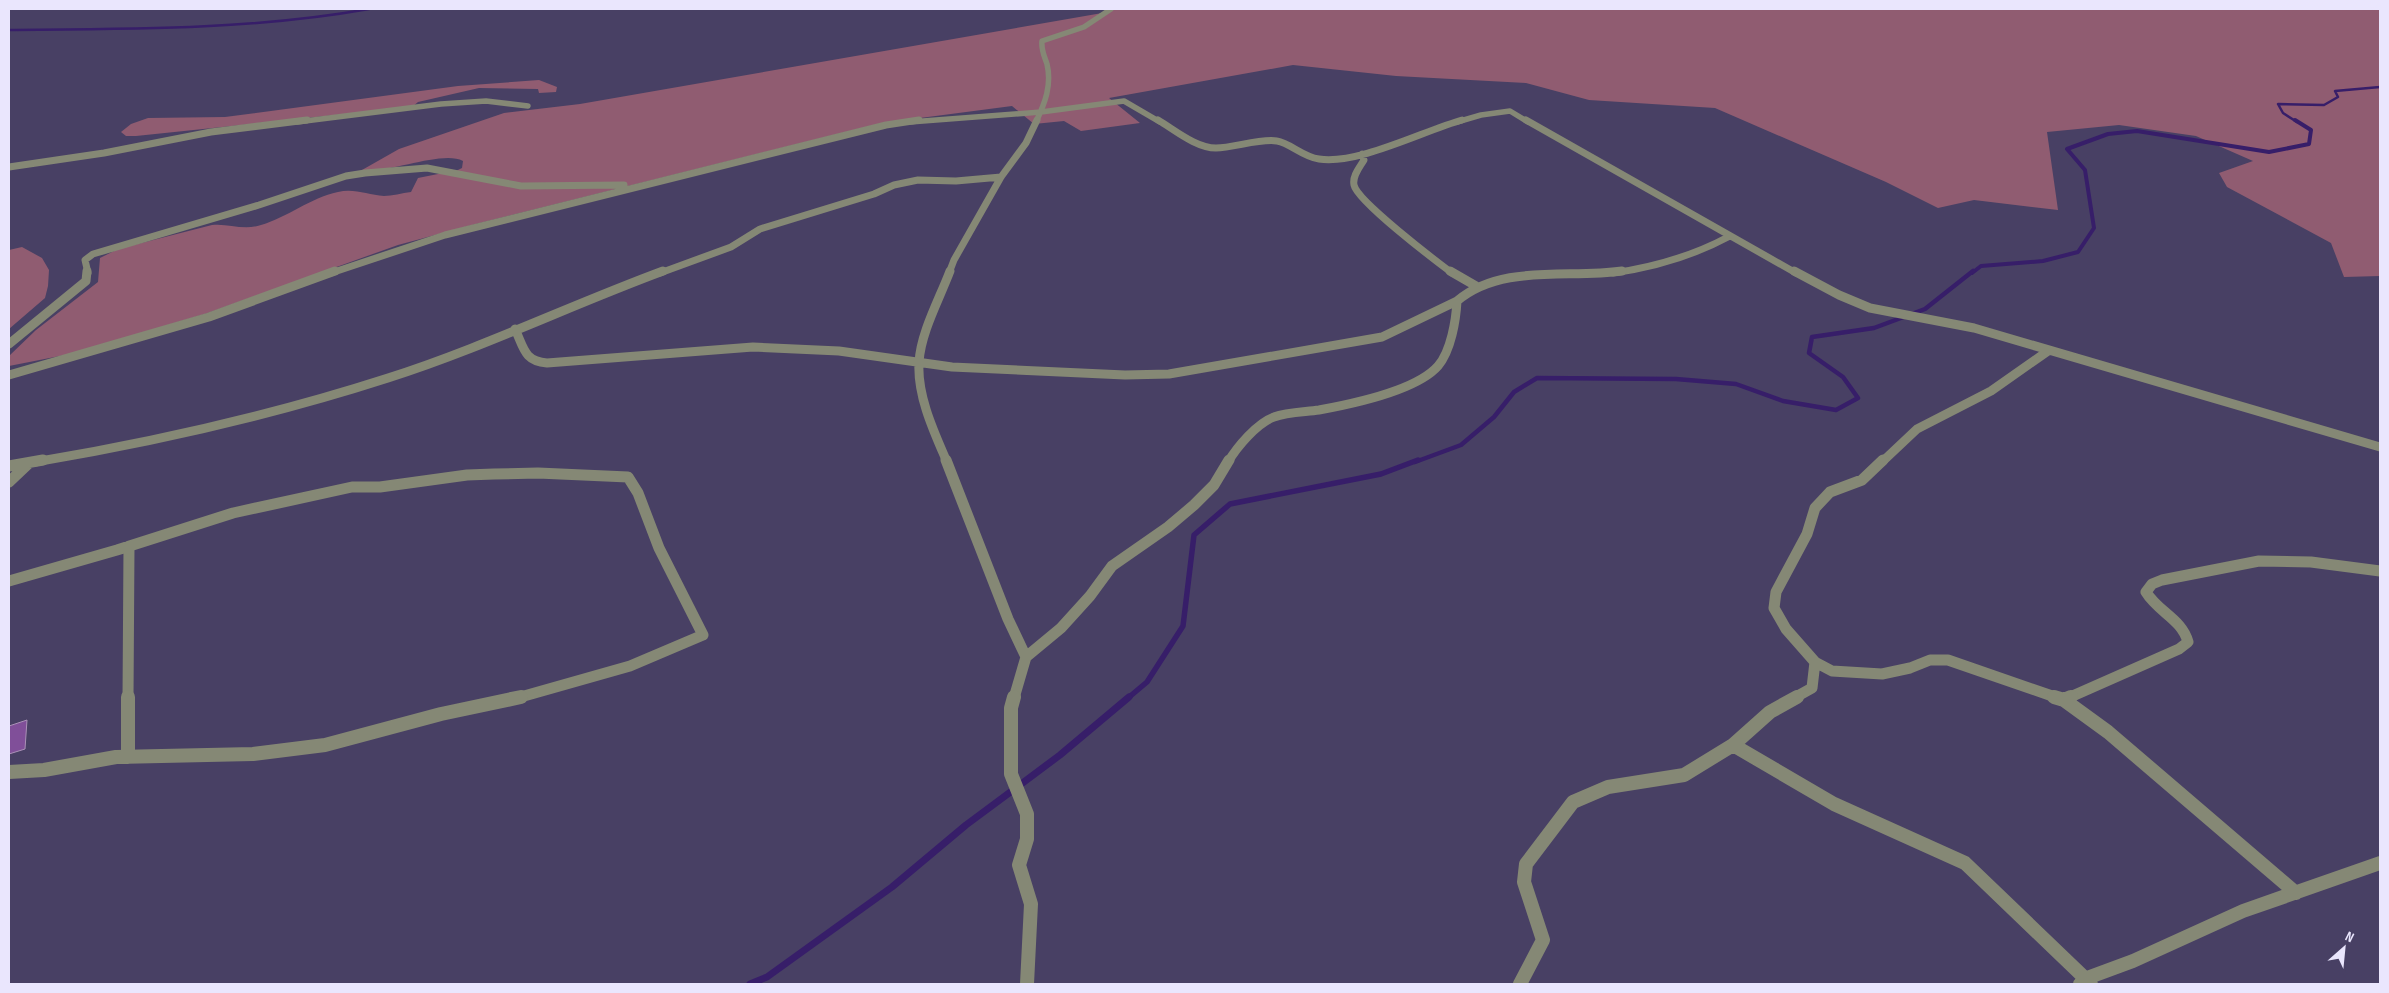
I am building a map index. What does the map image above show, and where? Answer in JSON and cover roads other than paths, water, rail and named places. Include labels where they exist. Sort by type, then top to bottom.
[{"type":"street","points":[[1026,656],[1008,619],[940,445],[921,392],[919,362],[925,336],[954,260],[1002,177],[1026,143],[1048,95],[1048,64],[1042,49],[1042,41],[1084,27],[1111,9]]},
{"type":"street","points":[[9,167],[104,153],[211,132],[441,104],[486,101],[528,106]]},
{"type":"street","points":[[9,375],[209,317],[406,246],[634,186],[736,164],[886,125],[928,119],[1041,112],[1124,101],[1204,146],[1222,148],[1277,141],[1302,154],[1319,159],[1362,154],[1447,125],[1510,111],[1730,236],[1839,295],[1870,308],[1974,328],[2380,447]]},
{"type":"street","points":[[1362,154],[1364,160],[1354,178],[1354,186],[1364,198],[1432,258],[1454,274],[1476,286]]},
{"type":"street","points":[[9,344],[86,281],[88,274],[85,260],[93,254],[251,208],[346,176],[410,168],[427,168],[522,186],[575,187],[603,184],[634,186]]},
{"type":"street","points":[[9,466],[112,450],[287,408],[389,378],[620,287],[731,247],[760,229],[874,194],[894,185],[918,180],[1002,177]]},
{"type":"street","points":[[515,329],[528,357],[535,362],[547,363],[592,358],[753,347],[839,351],[952,367],[1048,372],[1169,374],[1382,337],[1457,301],[1462,294],[1476,286],[1530,275],[1610,273],[1642,268],[1679,259],[1730,236]]},
{"type":"street","points":[[1027,984],[1031,904],[1019,865],[1027,839],[1027,814],[1011,774],[1011,708],[1026,656],[1061,628],[1090,596],[1112,566],[1168,527],[1194,505],[1214,485],[1235,450],[1254,431],[1273,417],[1334,407],[1402,389],[1428,376],[1440,364],[1450,340],[1456,321],[1457,301]]},
{"type":"street","points":[[2048,351],[1991,391],[1917,429],[1862,480],[1830,492],[1815,508],[1807,534],[1776,592],[1774,608],[1786,629],[1815,662],[1832,671],[1882,674],[1910,668],[1930,660],[1948,660],[1972,667],[1999,680],[2064,700],[2108,732],[2296,893]]},
{"type":"street","points":[[9,482],[28,464]]},
{"type":"street","points":[[9,581],[233,513],[352,487],[380,487],[467,475],[538,472],[628,477],[638,492],[659,548],[702,635],[630,666],[518,698],[441,714],[325,745],[252,754],[99,759],[44,770],[9,772]]},
{"type":"street","points":[[128,757],[129,546]]},
{"type":"street","points":[[2064,700],[2179,649],[2188,642],[2186,633],[2174,619],[2150,602],[2146,592],[2152,584],[2162,580],[2259,561],[2311,562],[2380,571]]},
{"type":"street","points":[[1520,984],[1543,940],[1524,882],[1526,864],[1573,802],[1608,787],[1684,775],[1733,745],[1770,712],[1812,688],[1815,662]]},
{"type":"street","points":[[1733,745],[1834,804],[1965,863],[2086,982],[2243,911],[2380,863]]},
{"type":"waterway","points":[[9,30],[235,25],[324,16],[369,9]]},
{"type":"waterway","points":[[2297,122],[2283,113],[2278,104],[2324,105],[2338,97],[2335,91],[2380,87]]},
{"type":"waterway","points":[[1972,273],[1981,266],[2043,261],[2078,252],[2094,228],[2085,170],[2067,149],[2108,134],[2137,131],[2269,152],[2309,144],[2311,130],[2295,120]]},
{"type":"waterway","points":[[1415,462],[1461,445],[1494,417],[1514,392],[1537,378],[1676,379],[1736,384],[1783,401],[1836,410],[1858,398],[1843,377],[1809,353],[1812,337],[1874,328],[1925,309],[1973,271]]},
{"type":"waterway","points":[[1128,698],[1147,682],[1183,626],[1194,535],[1230,504],[1381,474],[1418,460]]},
{"type":"waterway","points":[[750,984],[767,977],[892,887],[966,825],[1060,755],[1129,697]]}]
